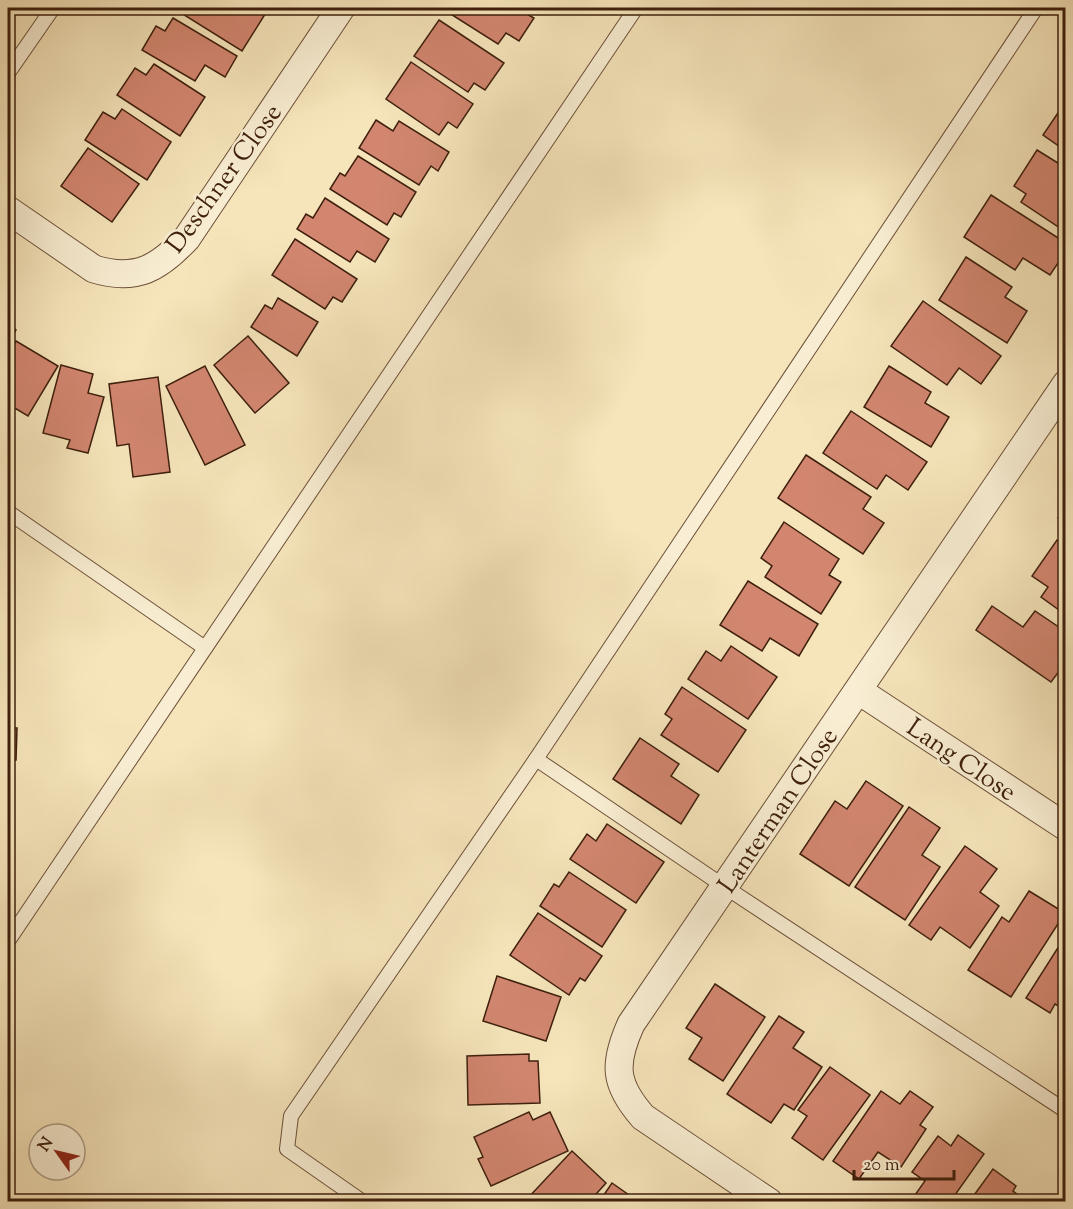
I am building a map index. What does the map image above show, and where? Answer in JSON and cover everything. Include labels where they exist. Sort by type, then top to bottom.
[{"type":"street","name":"Deschner Close","points":[[8,210],[94,268],[110,274],[128,274],[148,270],[169,258],[187,238],[341,8]]},
{"type":"street","name":"Lanterman Close","points":[[770,1202],[643,1116],[628,1100],[619,1080],[618,1062],[631,1024],[859,691],[1065,384]]},
{"type":"street","name":"Lang Close","points":[[859,691],[1063,819]]},
{"type":"lane","points":[[8,73],[53,8]]},
{"type":"lane","points":[[8,941],[636,8]]},
{"type":"lane","points":[[363,1202],[287,1149],[291,1116],[537,759],[1036,8]]},
{"type":"lane","points":[[8,512],[205,648]]},
{"type":"lane","points":[[537,759],[725,887],[1065,1110]]},
{"type":"building","points":[[173,8],[261,8],[267,11],[242,51]]},
{"type":"building","points":[[452,8],[516,8],[534,18],[519,41],[506,33],[498,44],[449,13]]},
{"type":"building","points":[[173,18],[237,56],[225,77],[205,65],[195,81],[142,50],[156,26],[165,31]]},
{"type":"building","points":[[439,20],[504,63],[485,90],[474,83],[468,92],[414,56]]},
{"type":"building","points":[[411,62],[473,104],[457,128],[448,122],[439,135],[386,99]]},
{"type":"building","points":[[154,64],[205,97],[180,136],[117,95],[135,68],[146,75]]},
{"type":"building","points":[[1066,101],[1066,151],[1043,135]]},
{"type":"building","points":[[122,109],[171,142],[147,180],[85,140],[103,112],[115,119]]},
{"type":"building","points":[[376,120],[393,131],[399,121],[449,152],[438,171],[431,166],[419,185],[359,148]]},
{"type":"building","points":[[88,148],[139,184],[112,222],[61,186]]},
{"type":"building","points":[[1037,150],[1066,168],[1066,232],[1021,202],[1026,194],[1014,186]]},
{"type":"building","points":[[358,156],[416,192],[401,217],[394,213],[387,225],[330,189],[340,173],[345,176]]},
{"type":"building","points":[[991,195],[1066,243],[1066,251],[1050,275],[1023,258],[1015,270],[964,237]]},
{"type":"building","points":[[325,198],[389,239],[375,262],[357,251],[350,262],[297,229],[306,214],[313,218]]},
{"type":"building","points":[[295,239],[357,279],[342,302],[333,297],[325,309],[272,275]]},
{"type":"building","points":[[966,257],[1012,287],[1005,297],[1027,311],[1007,343],[939,300]]},
{"type":"building","points":[[278,298],[318,322],[297,356],[251,327],[265,305],[272,309]]},
{"type":"building","points":[[923,301],[1001,356],[981,384],[959,368],[947,385],[891,346]]},
{"type":"building","points":[[8,324],[16,330],[8,342]]},
{"type":"building","points":[[248,336],[289,383],[255,413],[214,365]]},
{"type":"building","points":[[16,341],[58,366],[28,416],[8,404],[8,355]]},
{"type":"building","points":[[61,365],[93,374],[88,393],[104,397],[88,453],[67,448],[70,440],[43,433]]},
{"type":"building","points":[[205,366],[245,445],[205,465],[166,386]]},
{"type":"building","points":[[889,366],[931,392],[925,403],[949,417],[931,447],[864,407]]},
{"type":"building","points":[[158,377],[170,472],[133,477],[129,444],[117,446],[109,384]]},
{"type":"building","points":[[851,411],[927,462],[908,490],[886,475],[877,489],[823,453]]},
{"type":"building","points":[[806,455],[871,497],[863,509],[884,523],[863,554],[778,498]]},
{"type":"building","points":[[1066,507],[1066,523],[1058,518]]},
{"type":"building","points":[[784,522],[839,559],[829,575],[841,582],[821,614],[765,577],[772,566],[761,558]]},
{"type":"building","points":[[1057,540],[1066,546],[1066,615],[1041,597],[1048,587],[1032,576]]},
{"type":"building","points":[[748,581],[818,624],[799,656],[770,638],[762,651],[720,625]]},
{"type":"building","points":[[992,606],[1023,627],[1035,611],[1066,632],[1066,662],[1051,682],[976,630]]},
{"type":"building","points":[[731,646],[777,677],[748,719],[688,679],[706,651],[721,661]]},
{"type":"building","points":[[682,687],[746,730],[718,772],[661,735],[672,719],[665,714]]},
{"type":"building","points":[[8,728],[17,728],[16,760],[8,760]]},
{"type":"building","points":[[640,738],[679,764],[671,776],[699,795],[681,824],[613,779]]},
{"type":"building","points":[[866,781],[903,806],[849,886],[800,854],[835,801],[847,809]]},
{"type":"building","points":[[909,807],[940,828],[922,855],[940,867],[905,920],[855,887]]},
{"type":"building","points":[[607,824],[664,862],[636,903],[570,859],[587,834],[596,841]]},
{"type":"building","points":[[965,846],[997,869],[980,892],[999,906],[970,948],[940,927],[931,940],[909,925]]},
{"type":"building","points":[[569,872],[626,910],[602,947],[540,906],[554,884],[559,887]]},
{"type":"building","points":[[1029,891],[1065,913],[1011,997],[968,970],[1002,917],[1009,922]]},
{"type":"building","points":[[538,913],[602,956],[585,981],[580,978],[569,995],[510,955]]},
{"type":"building","points":[[1066,935],[1066,1010],[1055,1004],[1050,1013],[1026,998]]},
{"type":"building","points":[[497,976],[561,997],[546,1041],[483,1021]]},
{"type":"building","points":[[715,984],[765,1017],[723,1081],[689,1059],[702,1038],[686,1028]]},
{"type":"building","points":[[779,1016],[804,1032],[793,1048],[822,1067],[794,1110],[784,1104],[771,1123],[727,1094]]},
{"type":"building","points":[[529,1054],[529,1061],[538,1061],[540,1103],[468,1105],[467,1056]]},
{"type":"building","points":[[830,1067],[870,1095],[823,1160],[792,1138],[807,1116],[798,1110]]},
{"type":"building","points":[[881,1091],[900,1104],[910,1091],[933,1107],[920,1125],[926,1129],[901,1167],[878,1152],[859,1179],[833,1161]]},
{"type":"building","points":[[529,1112],[533,1120],[550,1112],[568,1151],[491,1186],[478,1159],[483,1157],[474,1137]]},
{"type":"building","points":[[958,1135],[984,1154],[950,1202],[910,1202],[925,1181],[912,1172],[938,1136],[951,1146]]},
{"type":"building","points":[[572,1151],[606,1183],[589,1202],[530,1202],[527,1199]]},
{"type":"building","points":[[993,1169],[1016,1186],[1013,1191],[1027,1202],[969,1202]]},
{"type":"building","points":[[612,1183],[639,1202],[599,1202]]}]
